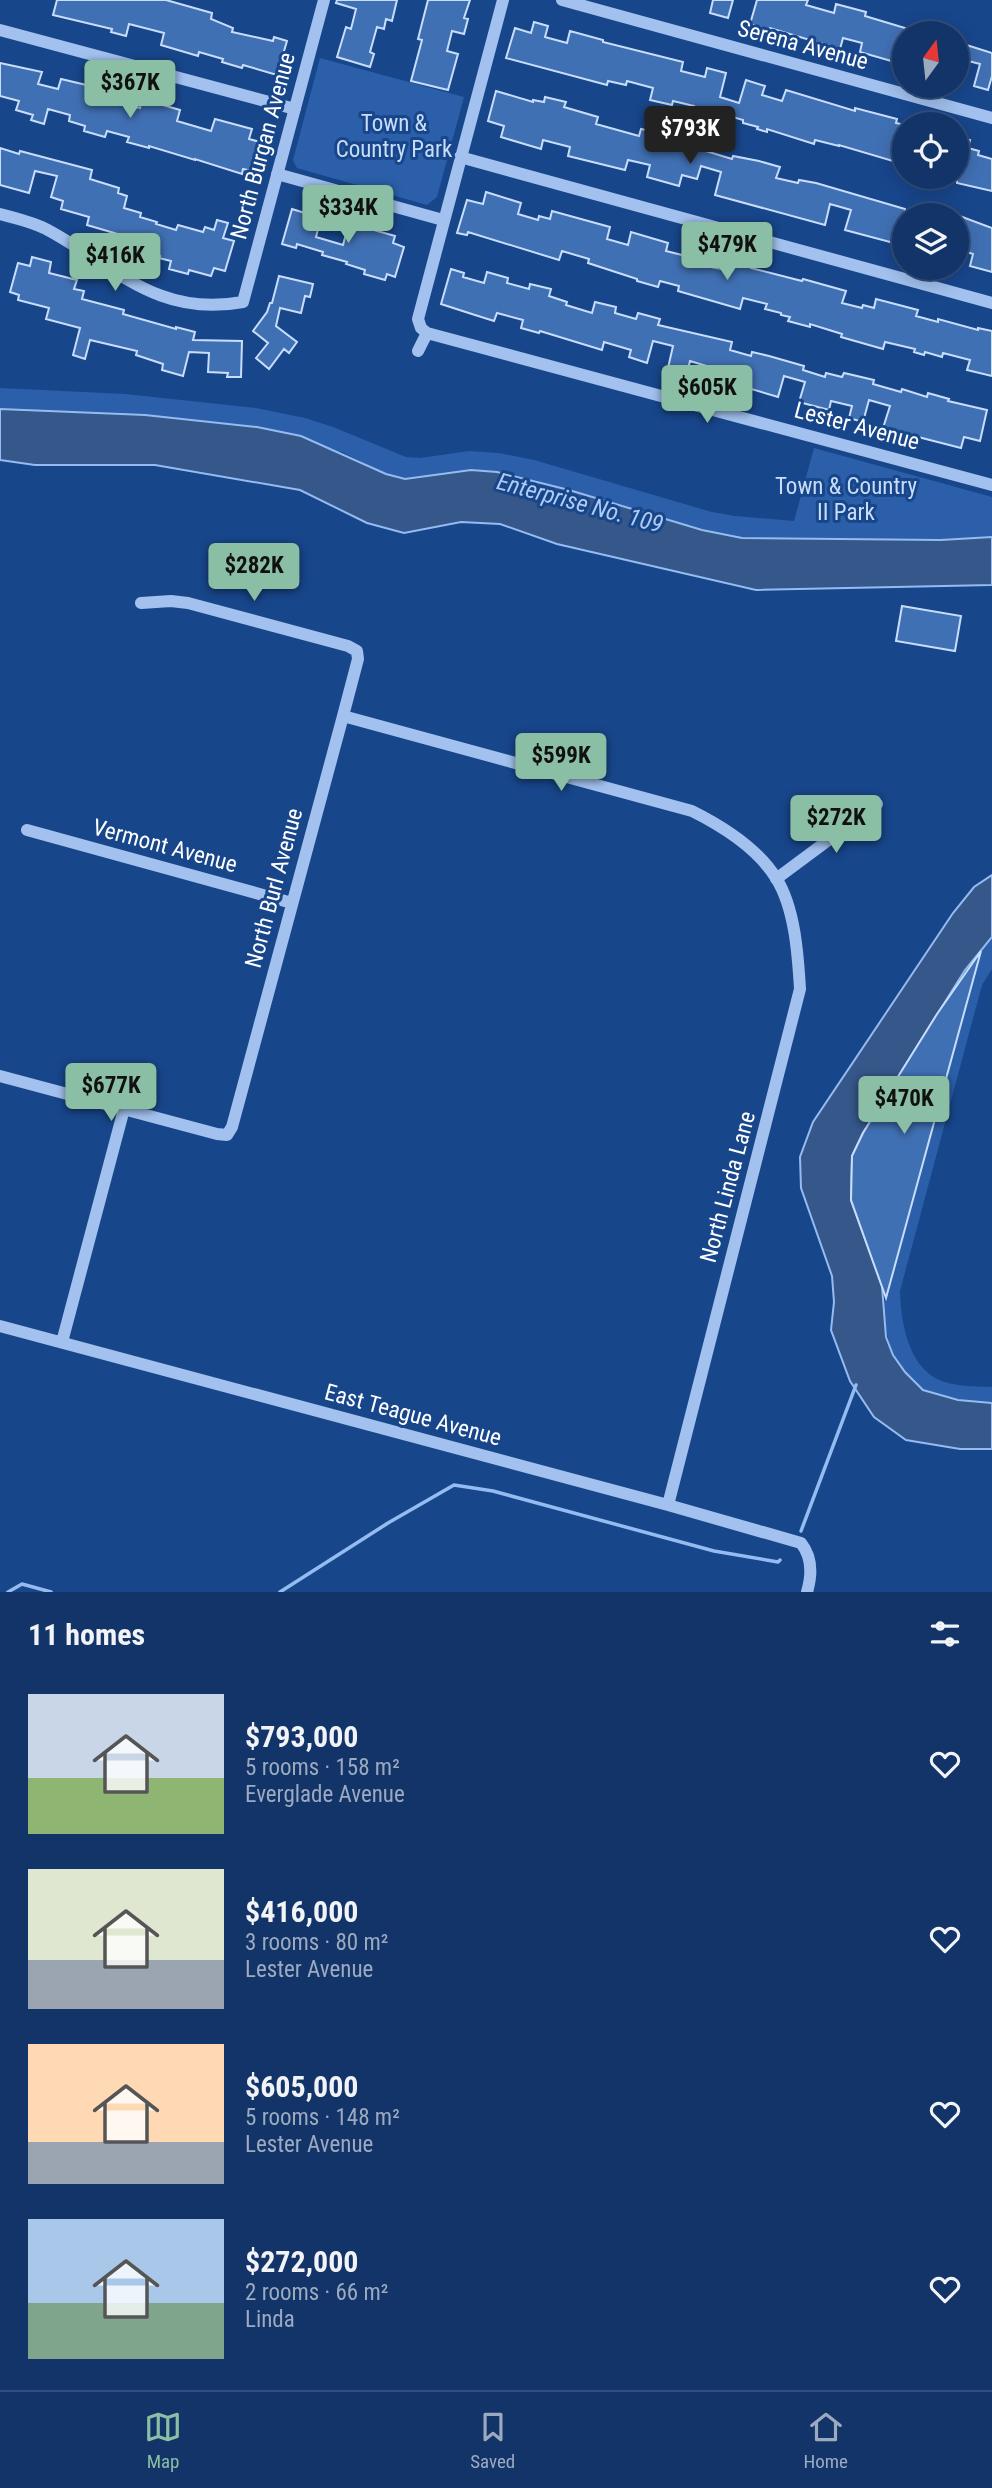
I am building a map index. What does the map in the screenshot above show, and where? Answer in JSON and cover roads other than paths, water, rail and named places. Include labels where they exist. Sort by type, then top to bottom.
[{"type":"street","name":"North Burgan Avenue","points":[[0,214],[44,228],[122,278],[162,296],[227,305],[243,302],[324,0]]},
{"type":"street","points":[[418,351],[427,333],[421,328],[418,319],[503,0]]},
{"type":"street","name":"Serena Avenue","points":[[562,0],[992,118]]},
{"type":"street","points":[[0,30],[295,109]]},
{"type":"street","points":[[460,157],[992,303]]},
{"type":"street","points":[[277,174],[443,220]]},
{"type":"street","name":"Lester Avenue","points":[[427,333],[992,485]]},
{"type":"street","name":"North Burl Avenue","points":[[124,1109],[217,1134],[227,1135],[232,1127],[358,659],[357,651],[348,646],[188,603],[141,603]]},
{"type":"street","points":[[343,716],[692,811],[739,840],[776,879],[877,804]]},
{"type":"street","name":"Vermont Avenue","points":[[27,830],[292,903]]},
{"type":"street","name":"North Linda Lane","points":[[668,1505],[800,989],[791,916],[776,879]]},
{"type":"street","points":[[0,1076],[124,1109],[62,1342]]},
{"type":"street","name":"East Teague Avenue","points":[[0,1326],[668,1505],[801,1544],[808,1555],[812,1575],[807,1592]]},
{"type":"water","name":"Enterprise No. 109","points":[[0,409],[145,415],[257,427],[301,436],[386,474],[405,479],[471,470],[497,472],[569,490],[702,530],[742,538],[941,540],[992,537],[992,585],[756,590],[557,544],[500,524],[461,522],[404,533],[367,523],[300,490],[155,465],[35,465],[0,460]]},
{"type":"water","points":[[992,875],[992,937],[965,970],[863,1133],[852,1156],[851,1200],[882,1286],[886,1337],[893,1355],[923,1390],[958,1400],[992,1403],[992,1449],[960,1449],[906,1440],[874,1417],[850,1381],[831,1330],[834,1302],[832,1276],[801,1188],[800,1157],[813,1122],[953,913],[974,887]]},
{"type":"waterway","points":[[801,1531],[856,1385]]},
{"type":"waterway","points":[[280,1592],[388,1523],[454,1485],[493,1491],[714,1551],[778,1562],[780,1560]]},
{"type":"waterway","points":[[8,1592],[22,1584],[51,1592]]},
{"type":"park label","name":"Town & Country Park","points":[[394,136]]},
{"type":"park label","name":"Town & Country II Park","points":[[846,499]]}]
